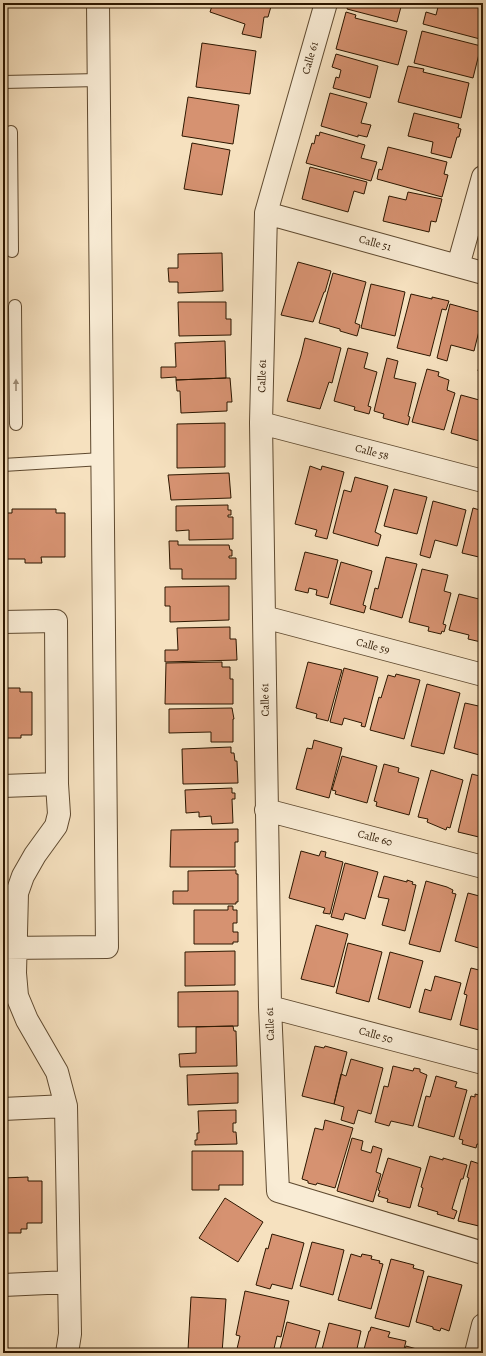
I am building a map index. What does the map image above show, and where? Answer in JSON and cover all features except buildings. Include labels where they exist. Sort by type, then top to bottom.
[{"type":"street","points":[[9,948],[107,947],[98,3]]},
{"type":"street","name":"Calle 61","points":[[326,3],[266,213],[261,423],[270,1007],[278,1191],[483,1253]]},
{"type":"street","points":[[458,266],[483,177]]},
{"type":"street","name":"Calle 51","points":[[266,213],[483,273]]},
{"type":"street","name":"Calle 58","points":[[261,423],[483,481]]},
{"type":"street","name":"Calle 59","points":[[264,617],[483,675]]},
{"type":"street","points":[[3,622],[56,621],[57,784],[59,814],[56,826],[35,855],[17,893],[9,948],[15,973],[17,996],[27,1020],[58,1072],[66,1106],[70,1334],[66,1353]]},
{"type":"street","points":[[3,786],[57,784]]},
{"type":"street","name":"Calle 60","points":[[266,810],[483,867]]},
{"type":"street","name":"Calle 50","points":[[270,1007],[483,1063]]},
{"type":"street","points":[[3,1109],[66,1106]]},
{"type":"street","points":[[3,1285],[69,1282]]},
{"type":"street","points":[[476,1353],[483,1325]]},
{"type":"lane","points":[[3,82],[99,80]]},
{"type":"lane","points":[[10,132],[12,251]]},
{"type":"lane","points":[[15,306],[16,424]]},
{"type":"lane","points":[[3,465],[102,459]]}]
